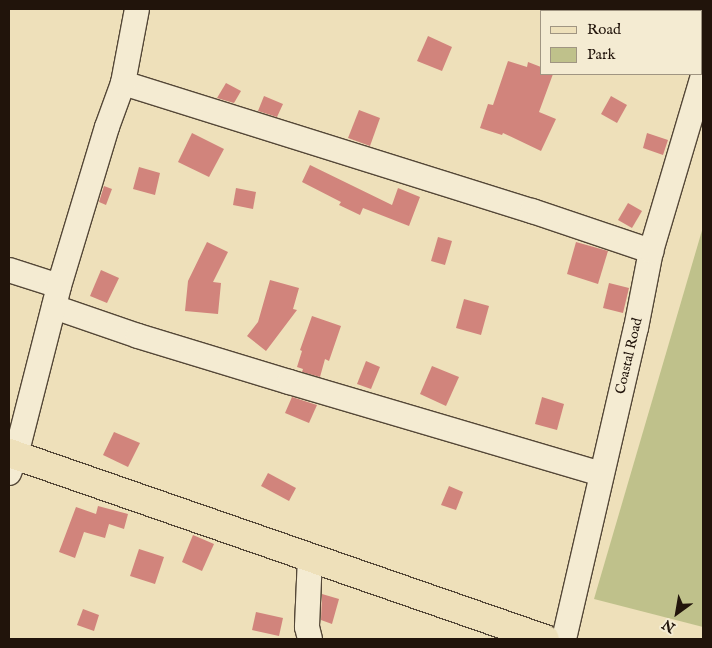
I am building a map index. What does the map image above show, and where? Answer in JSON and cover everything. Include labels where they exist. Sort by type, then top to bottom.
[{"type":"main road","points":[[11,460],[310,557],[545,639]]},
{"type":"street","points":[[11,460],[56,297],[107,127],[124,83],[137,9]]},
{"type":"street","name":"Coastal Road","points":[[564,639],[636,328],[651,252],[703,75]]},
{"type":"street","points":[[124,83],[532,211],[651,252]]},
{"type":"street","points":[[9,270],[56,297],[138,336],[601,474]]},
{"type":"street","points":[[310,557],[307,626],[310,639]]},
{"type":"green space","points":[[703,227],[703,627],[594,599]]},
{"type":"building","points":[[428,36],[452,47],[442,71],[417,61]]},
{"type":"building","points":[[508,61],[527,67],[528,62],[540,67],[540,75],[553,75],[539,112],[556,119],[541,151],[503,133],[502,135],[480,128],[488,104],[493,105]]},
{"type":"building","points":[[226,83],[241,91],[234,103],[217,98]]},
{"type":"building","points":[[264,96],[283,104],[277,117],[258,111]]},
{"type":"building","points":[[611,96],[627,105],[617,123],[601,114]]},
{"type":"building","points":[[359,110],[380,118],[370,146],[348,138]]},
{"type":"building","points":[[192,133],[224,149],[209,177],[178,162]]},
{"type":"building","points":[[647,133],[668,140],[663,155],[643,148]]},
{"type":"building","points":[[310,165],[392,205],[398,188],[420,197],[409,226],[363,208],[360,215],[339,205],[341,202],[302,182]]},
{"type":"building","points":[[139,167],[160,173],[155,195],[133,189]]},
{"type":"building","points":[[104,186],[112,189],[106,205],[99,202]]},
{"type":"building","points":[[236,188],[256,192],[253,209],[233,205]]},
{"type":"building","points":[[628,203],[642,211],[632,228],[618,220]]},
{"type":"building","points":[[438,237],[452,241],[445,265],[431,261]]},
{"type":"building","points":[[207,242],[228,252],[213,282],[221,283],[218,314],[185,311],[188,281]]},
{"type":"building","points":[[576,242],[608,251],[598,284],[567,274]]},
{"type":"building","points":[[101,270],[119,278],[107,303],[90,296]]},
{"type":"building","points":[[270,280],[299,288],[293,309],[297,310],[266,351],[247,336],[258,322]]},
{"type":"building","points":[[609,283],[629,288],[623,313],[603,308]]},
{"type":"building","points":[[464,299],[489,306],[481,335],[456,328]]},
{"type":"building","points":[[312,316],[341,326],[329,361],[325,359],[320,377],[302,372],[303,369],[297,367],[302,351],[300,350]]},
{"type":"building","points":[[366,361],[380,367],[371,389],[357,384]]},
{"type":"building","points":[[432,366],[459,377],[446,406],[420,394]]},
{"type":"building","points":[[292,397],[317,405],[309,423],[285,413]]},
{"type":"building","points":[[542,397],[564,404],[557,430],[535,424]]},
{"type":"building","points":[[114,432],[140,443],[128,467],[103,455]]},
{"type":"building","points":[[268,473],[296,488],[289,501],[261,486]]},
{"type":"building","points":[[449,486],[463,492],[456,510],[441,505]]},
{"type":"building","points":[[98,506],[128,514],[124,529],[109,524],[105,538],[84,532],[75,558],[59,552],[76,507],[96,514]]},
{"type":"building","points":[[193,535],[214,544],[202,571],[182,562]]},
{"type":"building","points":[[139,549],[164,557],[155,584],[130,576]]},
{"type":"building","points":[[322,594],[339,599],[332,624],[321,620]]},
{"type":"building","points":[[83,609],[99,615],[94,631],[77,625]]},
{"type":"building","points":[[256,612],[283,618],[279,636],[252,630]]}]
